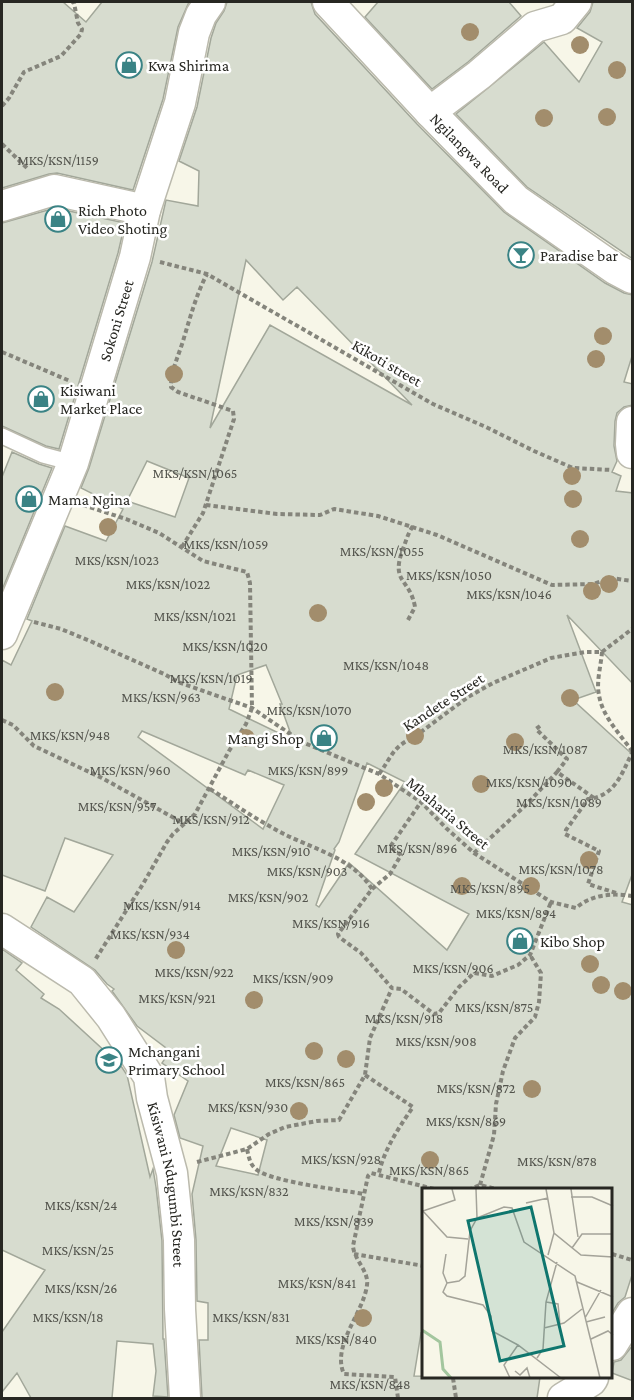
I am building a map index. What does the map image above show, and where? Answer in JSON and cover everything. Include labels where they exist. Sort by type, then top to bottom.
[{"type":"street","name":"Sokoni Street","points":[[5,626],[73,463],[135,257],[145,210],[180,103],[194,33],[201,15],[210,2]]},
{"type":"street","name":"Ngilangwa Road","points":[[328,2],[516,200],[605,262],[633,278]]},
{"type":"street","points":[[430,112],[479,75],[535,27],[562,19],[576,2]]},
{"type":"street","points":[[2,206],[54,190],[145,210]]},
{"type":"street","points":[[628,463],[633,422]]},
{"type":"street","name":"Kisiwani Ndugumbi Street","points":[[2,929],[82,981],[111,1017],[149,1077],[152,1098],[172,1173],[179,1240],[185,1398]]},
{"type":"street","points":[[613,1343],[633,1313]]},
{"type":"street","points":[[563,1398],[592,1379]]},
{"type":"lane","points":[[2,436],[43,454],[73,463]]},
{"type":"path","points":[[2,105],[9,98],[24,72],[61,56],[81,34],[82,29],[72,2]]},
{"type":"path","name":"Kikoti street","points":[[135,257],[207,274],[433,404],[563,464],[573,468],[605,469],[628,463]]},
{"type":"path","points":[[182,547],[206,505],[234,419],[233,411],[178,392],[171,387],[171,378],[199,288],[207,274]]},
{"type":"path","points":[[2,352],[95,391]]},
{"type":"path","points":[[59,498],[126,519],[159,533],[203,561],[247,572],[250,584],[252,708],[246,724],[195,814],[167,842],[82,981]]},
{"type":"path","points":[[206,505],[277,514],[320,515],[334,510],[378,516],[437,534],[552,585],[593,584],[610,578],[633,581]]},
{"type":"path","points":[[408,620],[415,607],[413,596],[397,569],[413,526]]},
{"type":"path","name":"Mbaharia Street","points":[[5,626],[26,619],[61,629],[178,682],[252,708],[302,741],[379,774],[421,802],[474,853],[551,902],[576,908],[593,897],[621,894],[632,896]]},
{"type":"path","points":[[621,894],[588,884],[599,851],[566,834],[568,826],[588,799],[601,797],[614,787],[633,752],[611,723],[598,693],[602,652],[633,629]]},
{"type":"path","name":"Kandete Street","points":[[379,774],[401,742],[413,738],[482,688],[550,658],[585,652],[602,652]]},
{"type":"path","points":[[2,720],[13,725],[34,746],[110,782],[185,824]]},
{"type":"path","points":[[474,853],[527,804],[567,759],[536,729],[540,726]]},
{"type":"path","points":[[557,772],[595,798]]},
{"type":"path","points":[[210,789],[284,834],[336,857],[362,875],[372,889]]},
{"type":"path","points":[[421,802],[390,847],[402,855],[390,874],[372,889],[338,934],[362,953],[392,988],[401,989],[436,1014],[474,973],[492,976],[518,965],[530,955],[551,902]]},
{"type":"path","points":[[632,896],[633,888]]},
{"type":"path","points":[[480,1185],[494,1135],[496,1104],[503,1071],[515,1038],[535,1017],[541,973],[530,955]]},
{"type":"path","points":[[172,1173],[199,1161],[247,1149],[269,1134],[285,1127],[317,1120],[339,1120],[365,1075],[370,1038],[392,988]]},
{"type":"path","points":[[365,1075],[413,1107],[395,1136],[379,1173]]},
{"type":"path","points":[[247,1149],[249,1161],[258,1171],[298,1183],[364,1194]]},
{"type":"path","points":[[398,1398],[395,1377],[351,1375],[344,1374],[342,1370],[342,1357],[347,1335],[367,1287],[367,1279],[353,1254],[353,1246],[368,1176],[371,1173],[379,1173],[431,1188]]},
{"type":"path","points":[[473,1188],[480,1185],[492,1188]]},
{"type":"path","points":[[353,1254],[422,1266]]},
{"type":"path","points":[[613,1254],[633,1260]]},
{"type":"path","points":[[453,1379],[456,1398]]},
{"type":"building","points":[[2,2],[63,2],[86,22],[102,2],[189,2],[178,27],[163,99],[133,190],[57,173],[2,188]]},
{"type":"building","points":[[227,2],[311,2],[315,14],[417,124],[504,212],[605,283],[633,295],[633,353],[624,382],[633,384],[633,405],[624,407],[617,413],[614,446],[617,461],[612,472],[621,476],[616,491],[633,493],[633,684],[567,615],[596,692],[573,700],[633,755],[633,872],[622,902],[633,905],[633,1272],[625,1297],[613,1311],[613,1188],[422,1188],[422,1333],[414,1376],[422,1376],[422,1379],[540,1379],[537,1398],[202,1398],[199,1340],[208,1340],[208,1303],[197,1301],[196,1240],[192,1194],[203,1146],[180,1138],[174,1115],[188,1081],[162,1063],[170,1051],[137,1026],[112,991],[114,989],[95,970],[31,927],[47,897],[74,912],[113,855],[65,838],[45,891],[2,875],[2,660],[11,665],[32,621],[27,619],[65,526],[106,541],[123,509],[81,488],[152,262],[166,200],[198,206],[199,171],[179,161],[197,107],[216,23]],"holes":[[[246,260],[283,300],[297,287],[412,405],[270,325],[210,428]],[[147,461],[189,478],[175,517],[127,501]],[[266,665],[282,704],[280,704],[293,740],[229,709],[237,675]],[[142,731],[245,775],[248,770],[284,785],[263,829],[138,737]],[[367,763],[405,782],[355,854],[469,914],[447,950],[349,863],[319,907],[316,905],[334,849],[339,842]],[[231,1128],[267,1140],[258,1175],[216,1166]]]},
{"type":"building","points":[[378,2],[509,2],[521,16],[468,62],[432,89],[365,17]]},
{"type":"building","points":[[593,2],[633,2],[633,259],[527,187],[456,114],[544,42],[579,82],[602,42],[577,28],[590,12]]},
{"type":"building","points":[[55,208],[125,223],[59,449],[46,446],[2,426],[2,223]]},
{"type":"building","points":[[12,452],[52,468],[2,590],[2,477]]},
{"type":"building","points":[[2,949],[22,963],[16,970],[44,994],[41,998],[59,1009],[121,1066],[127,1075],[150,1177],[153,1169],[156,1187],[162,1241],[163,1339],[168,1397],[153,1396],[156,1371],[153,1344],[117,1341],[112,1398],[31,1398],[17,1373],[2,1392],[2,1332],[45,1270],[2,1250]]},
{"type":"building","points":[[633,1345],[633,1381],[613,1373],[614,1362],[621,1360]]},
{"type":"place","name":"Kwa Shirima","points":[[129,65]]},
{"type":"place","name":"Rich Photo Video Shoting","points":[[58,219]]},
{"type":"place","name":"Paradise bar","points":[[521,255]]},
{"type":"place","name":"Kisiwani Market Place","points":[[41,399]]},
{"type":"place","name":"Mama Ngina","points":[[29,499]]},
{"type":"place","name":"Mangi Shop","points":[[324,738]]},
{"type":"place","name":"Kibo Shop","points":[[520,941]]},
{"type":"place","name":"Mchangani Primary School","points":[[109,1060]]}]
